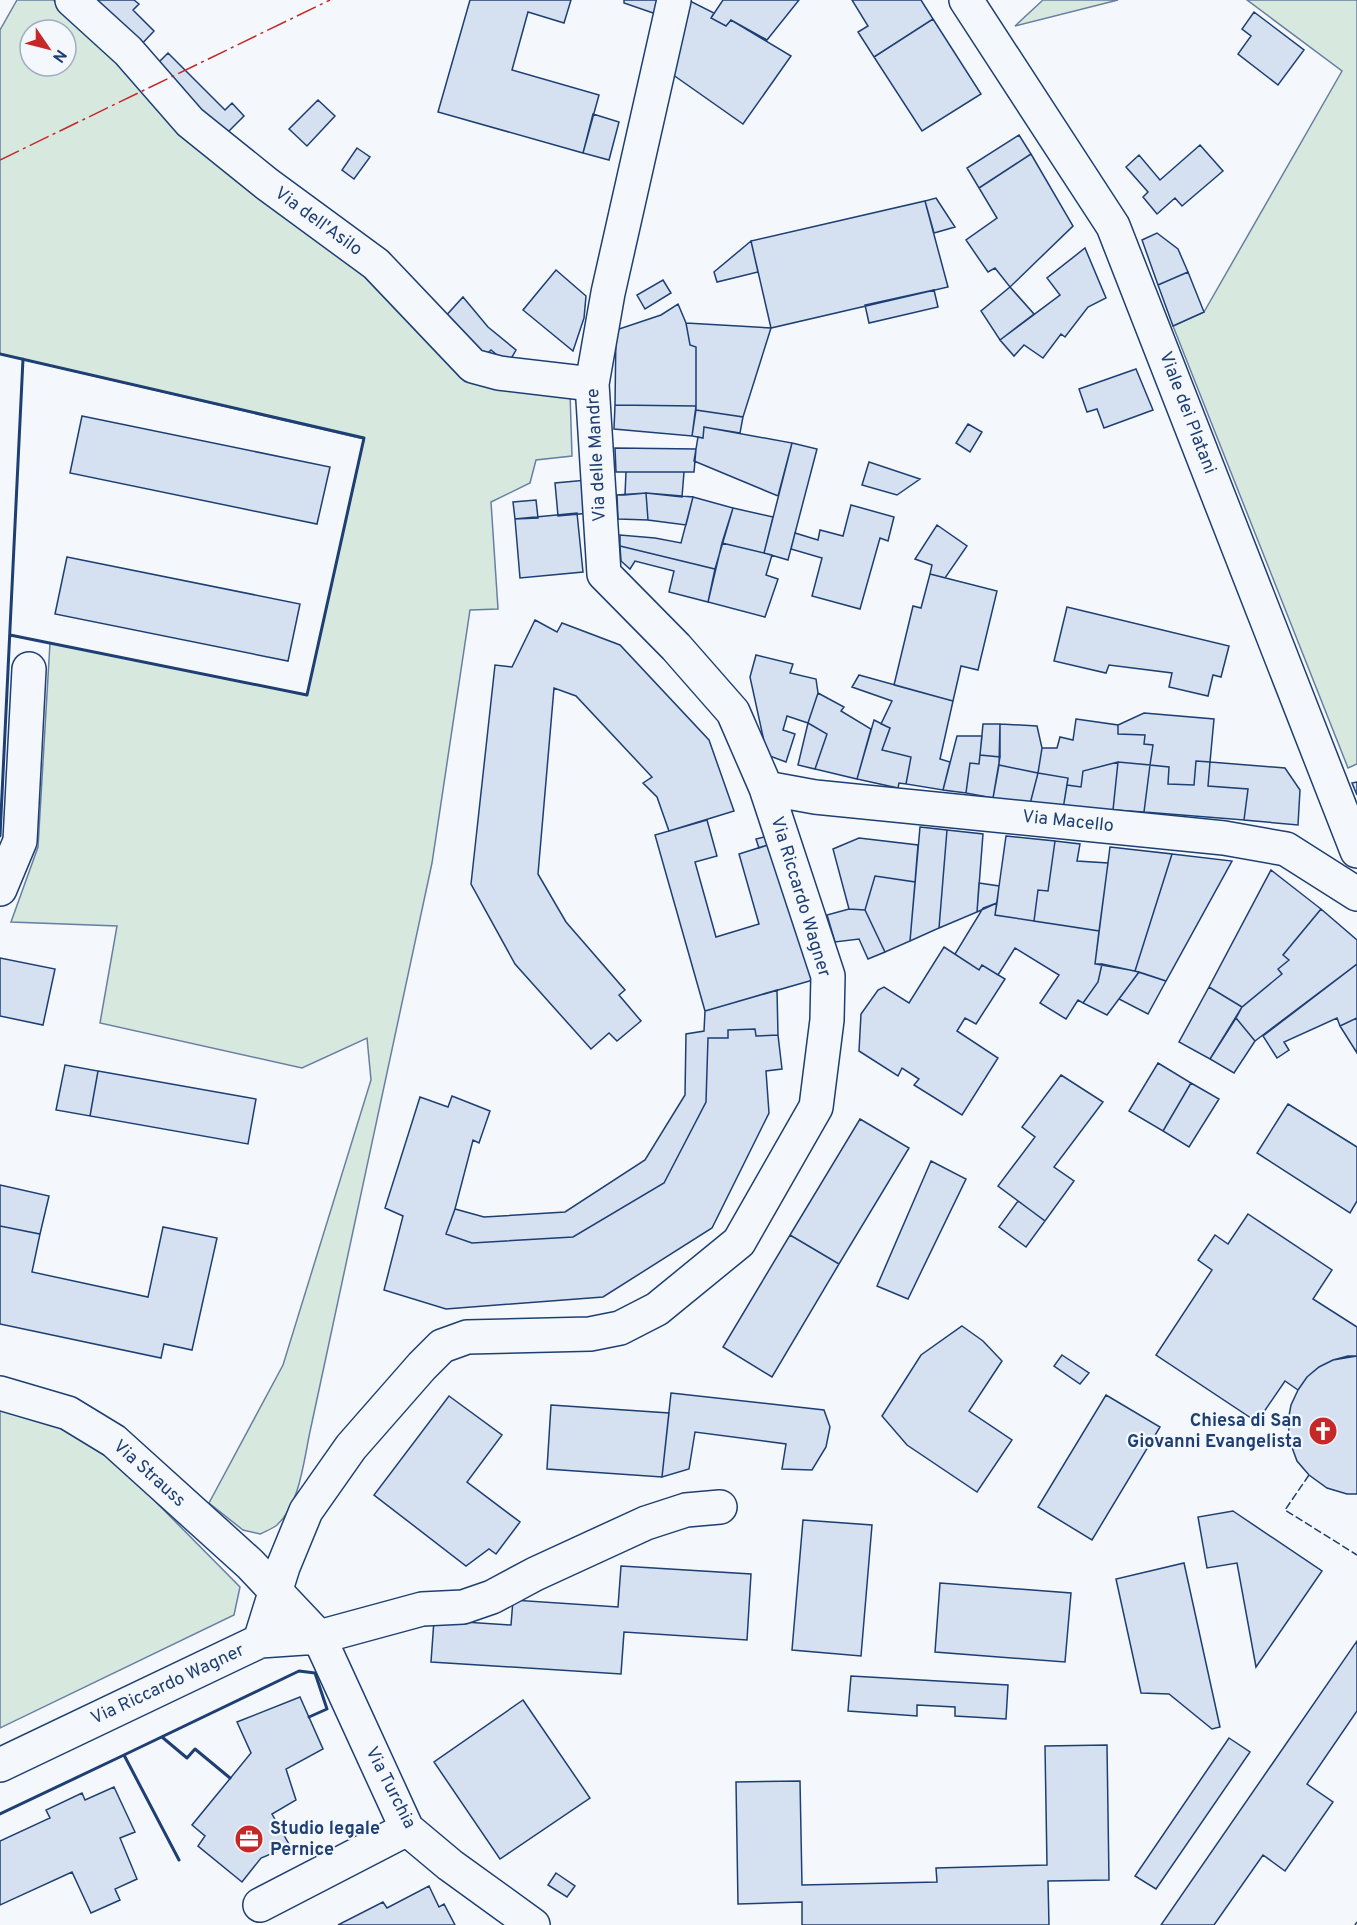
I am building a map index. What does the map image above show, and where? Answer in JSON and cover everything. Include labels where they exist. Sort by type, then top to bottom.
[{"type":"street","name":"Via dell'Asilo","points":[[72,0],[128,51],[190,122],[267,184],[376,264],[473,366],[499,374],[592,384]]},
{"type":"street","name":"Via delle Mandre","points":[[674,0],[608,293],[592,384],[604,574],[676,647],[733,712],[766,788]]},
{"type":"street","name":"Viale dei Platani","points":[[966,0],[1113,226],[1357,851]]},
{"type":"street","points":[[0,889],[20,841],[29,669]]},
{"type":"street","name":"Via Macello","points":[[766,788],[815,796],[1224,838],[1286,849],[1357,894]]},
{"type":"street","name":"Via Riccardo Wagner","points":[[0,1765],[260,1641],[283,1567],[306,1511],[351,1447],[442,1346],[467,1337],[590,1334],[620,1328],[657,1309],[740,1242],[816,1107],[827,1020],[828,976],[766,788]]},
{"type":"street","name":"Via Strauss","points":[[0,1393],[68,1413],[114,1441],[276,1591],[319,1637]]},
{"type":"street","points":[[260,1641],[319,1637],[422,1609],[464,1607],[492,1597],[535,1574],[646,1523],[686,1510],[720,1507]]},
{"type":"street","name":"Via Turchia","points":[[319,1637],[407,1829],[450,1865],[533,1925]]},
{"type":"street","points":[[260,1905],[407,1829]]},
{"type":"shaded area","points":[[17,0],[53,0],[75,18],[18,18],[18,78],[78,78],[78,21],[365,267],[460,367],[570,392],[572,456],[536,460],[530,483],[491,502],[498,609],[470,610],[432,863],[303,1465],[296,1492],[285,1516],[275,1526],[260,1534],[243,1530],[209,1503],[283,1365],[371,1080],[367,1038],[302,1068],[100,1023],[117,926],[11,922],[38,847],[50,643],[307,695],[364,439],[0,354],[0,30]]},
{"type":"shaded area","points":[[1043,0],[1118,0],[1015,26]]},
{"type":"shaded area","points":[[1247,0],[1357,0],[1357,764],[1348,768],[1173,326],[1204,312],[1342,71]]},
{"type":"shaded area","points":[[0,1406],[56,1423],[92,1444],[149,1495],[240,1587],[234,1615],[0,1728]]},
{"type":"building","points":[[86,0],[134,0],[139,4],[133,10],[154,31],[138,48]]},
{"type":"building","points":[[470,0],[571,0],[564,23],[528,12],[512,70],[599,95],[583,153],[438,112]]},
{"type":"building","points":[[624,0],[660,0],[656,14],[624,3]]},
{"type":"building","points":[[688,0],[714,13],[711,18],[726,26],[731,20],[791,56],[743,124],[669,72]]},
{"type":"building","points":[[723,0],[799,0],[767,40],[731,20],[726,26],[711,18]]},
{"type":"building","points":[[852,0],[921,0],[933,19],[874,57],[858,32],[868,26]]},
{"type":"building","points":[[1254,12],[1304,50],[1278,85],[1238,54],[1251,36],[1242,29]]},
{"type":"building","points":[[933,19],[981,94],[922,131],[874,57]]},
{"type":"building","points":[[168,53],[225,110],[232,103],[244,116],[224,136],[155,66]]},
{"type":"building","points":[[318,100],[335,116],[307,146],[289,129]]},
{"type":"building","points":[[593,114],[619,122],[609,160],[583,153]]},
{"type":"building","points":[[1019,135],[1031,154],[979,188],[967,168]]},
{"type":"building","points":[[1200,145],[1223,171],[1182,206],[1175,198],[1157,214],[1143,197],[1148,192],[1126,167],[1139,155],[1160,180]]},
{"type":"building","points":[[357,148],[370,157],[354,179],[342,170]]},
{"type":"building","points":[[1031,154],[1073,226],[1010,287],[995,268],[988,272],[966,240],[997,218],[979,188]]},
{"type":"building","points":[[936,198],[955,227],[934,233],[925,201]]},
{"type":"building","points":[[925,201],[948,287],[771,328],[751,241]]},
{"type":"building","points":[[1157,233],[1178,249],[1188,272],[1158,285],[1142,240]]},
{"type":"building","points":[[751,241],[758,272],[717,282],[714,272]]},
{"type":"building","points":[[1085,248],[1106,298],[1088,307],[1065,337],[1061,334],[1043,358],[1024,345],[1014,356],[1000,340],[1060,295],[1047,278]]},
{"type":"building","points":[[556,270],[586,296],[584,318],[573,351],[523,310]]},
{"type":"building","points":[[1188,272],[1204,312],[1173,326],[1158,285]]},
{"type":"building","points":[[663,280],[671,293],[645,309],[637,295]]},
{"type":"building","points":[[1010,287],[1034,314],[1000,340],[981,311]]},
{"type":"building","points":[[934,290],[938,307],[869,323],[865,305]]},
{"type":"building","points":[[463,297],[488,327],[516,350],[508,364],[491,350],[483,358],[443,319]]},
{"type":"building","points":[[678,304],[686,323],[690,345],[696,347],[696,406],[615,405],[616,330],[661,315]]},
{"type":"building","points":[[686,323],[771,328],[743,417],[696,410],[696,347],[690,345]]},
{"type":"building","points":[[1136,369],[1153,410],[1104,428],[1097,409],[1087,412],[1079,389]]},
{"type":"building","points":[[615,405],[696,406],[692,436],[614,429]]},
{"type":"building","points":[[696,410],[743,417],[740,433],[704,427],[703,438],[692,436]]},
{"type":"building","points":[[82,416],[330,467],[317,524],[70,473]]},
{"type":"building","points":[[968,424],[982,432],[970,452],[956,443]]},
{"type":"building","points":[[704,427],[792,443],[778,496],[694,461],[698,437],[703,438]]},
{"type":"building","points":[[792,443],[817,449],[788,560],[764,553]]},
{"type":"building","points":[[615,448],[696,449],[694,472],[616,472]]},
{"type":"building","points":[[869,462],[920,479],[897,495],[862,485]]},
{"type":"building","points":[[626,472],[684,472],[682,497],[646,493],[625,495]]},
{"type":"building","points":[[587,480],[590,513],[558,516],[555,483]]},
{"type":"building","points":[[646,493],[648,520],[618,519],[617,495]]},
{"type":"building","points":[[646,493],[693,497],[686,525],[648,520]]},
{"type":"building","points":[[693,497],[733,508],[715,569],[620,546],[620,535],[681,543]]},
{"type":"building","points":[[536,500],[538,518],[515,519],[513,502]]},
{"type":"building","points":[[851,505],[894,517],[888,541],[880,538],[860,609],[812,596],[822,558],[791,549],[795,533],[818,540],[820,530],[843,536]]},
{"type":"building","points":[[733,508],[773,517],[764,553],[722,543]]},
{"type":"building","points":[[577,513],[583,572],[520,578],[515,519]]},
{"type":"building","points":[[937,525],[967,546],[945,578],[930,574],[932,565],[915,559]]},
{"type":"building","points":[[722,543],[772,555],[766,575],[778,579],[765,617],[708,602]]},
{"type":"building","points":[[620,546],[715,569],[708,602],[669,592],[674,571],[635,561],[630,569],[621,561]]},
{"type":"building","points":[[67,557],[300,604],[288,661],[55,614]]},
{"type":"building","points":[[930,574],[997,591],[978,670],[961,666],[953,701],[894,685],[913,606],[921,608]]},
{"type":"building","points":[[1067,607],[1229,646],[1221,677],[1213,675],[1208,696],[1169,687],[1172,673],[1109,665],[1106,673],[1054,661]]},
{"type":"building","points":[[535,620],[557,632],[562,623],[620,645],[709,740],[734,811],[669,831],[657,797],[643,783],[652,777],[576,696],[554,688],[538,874],[566,922],[625,990],[619,995],[641,1021],[617,1041],[609,1033],[591,1049],[515,964],[471,884],[495,665],[512,667]]},
{"type":"building","points":[[756,655],[793,664],[790,673],[816,679],[818,693],[808,723],[787,716],[783,730],[795,734],[786,762],[767,755],[750,677]]},
{"type":"building","points":[[859,675],[953,701],[940,759],[950,762],[943,790],[906,784],[911,757],[882,750],[890,728],[881,724],[892,701],[852,687]]},
{"type":"building","points":[[818,693],[844,707],[841,711],[871,729],[857,779],[815,769],[827,734],[808,723]]},
{"type":"building","points":[[1144,713],[1214,719],[1210,762],[1196,761],[1194,785],[1168,784],[1169,767],[1150,765],[1153,745],[1144,744],[1145,735],[1118,734],[1118,725]]},
{"type":"building","points":[[1076,719],[1118,725],[1118,734],[1145,735],[1144,744],[1153,745],[1150,765],[1118,762],[1083,771],[1081,787],[1067,785],[1068,778],[1038,773],[1042,748],[1057,748],[1060,737],[1073,740]]},
{"type":"building","points":[[874,720],[890,728],[882,750],[911,757],[906,784],[899,783],[898,788],[857,779]]},
{"type":"building","points":[[808,723],[827,734],[815,769],[798,765]]},
{"type":"building","points":[[983,724],[1000,724],[1000,757],[980,755]]},
{"type":"building","points":[[1000,724],[1037,726],[1042,748],[1038,773],[999,765]]},
{"type":"building","points":[[957,736],[982,736],[979,764],[970,763],[966,793],[943,790]]},
{"type":"building","points":[[980,755],[1000,757],[993,798],[966,793],[970,763],[979,764]]},
{"type":"building","points":[[1196,761],[1210,762],[1208,786],[1248,789],[1244,820],[1144,812],[1150,765],[1169,767],[1168,784],[1194,785]]},
{"type":"building","points":[[1118,762],[1150,765],[1144,812],[1113,810]]},
{"type":"building","points":[[1118,762],[1113,810],[1084,812],[1063,809],[1067,785],[1081,787],[1083,771]]},
{"type":"building","points":[[1210,762],[1285,768],[1300,790],[1298,825],[1244,820],[1248,789],[1208,786]]},
{"type":"building","points":[[999,765],[1038,773],[1030,804],[993,798]]},
{"type":"building","points":[[1038,773],[1068,778],[1063,809],[1030,804]]},
{"type":"building","points":[[1357,782],[1357,795],[1352,783]]},
{"type":"building","points":[[707,820],[717,856],[695,862],[716,937],[759,924],[739,854],[774,843],[813,980],[705,1011],[655,835]]},
{"type":"building","points":[[920,827],[947,830],[939,928],[910,941]]},
{"type":"building","points":[[947,830],[983,834],[977,912],[939,928]]},
{"type":"building","points":[[772,835],[774,843],[759,848],[756,839]]},
{"type":"building","points":[[1006,836],[1055,841],[1048,891],[1038,890],[1034,921],[995,915]]},
{"type":"building","points":[[859,838],[918,845],[915,882],[875,876],[865,910],[849,909],[833,849]]},
{"type":"building","points":[[1055,841],[1080,844],[1077,861],[1108,863],[1099,931],[1034,921],[1038,890],[1048,891]]},
{"type":"building","points":[[1110,847],[1172,854],[1135,971],[1095,964]]},
{"type":"building","points":[[1172,854],[1232,861],[1166,981],[1135,971]]},
{"type":"building","points":[[1271,870],[1321,909],[1283,955],[1289,960],[1278,969],[1282,974],[1242,1007],[1209,987]]},
{"type":"building","points":[[875,876],[915,882],[910,941],[885,952],[865,910]]},
{"type":"building","points":[[979,883],[999,886],[997,903],[977,912]]},
{"type":"building","points":[[997,903],[995,915],[1099,931],[1095,964],[1102,964],[1098,982],[1083,1003],[1078,1000],[1066,1019],[1040,1003],[1059,975],[1015,948],[998,975],[982,965],[979,970],[955,954],[983,908]]},
{"type":"building","points":[[849,909],[865,910],[885,952],[868,959],[859,939],[835,942],[827,915]]},
{"type":"building","points":[[1321,909],[1357,940],[1357,964],[1255,1041],[1236,1018],[1242,1007],[1282,974],[1278,969],[1289,960],[1283,955]]},
{"type":"building","points":[[944,947],[979,970],[982,965],[1005,979],[976,1024],[965,1018],[957,1031],[998,1058],[962,1115],[914,1085],[919,1079],[902,1068],[898,1076],[859,1051],[861,1014],[878,990],[884,987],[909,1003]]},
{"type":"building","points":[[0,958],[55,969],[43,1025],[0,1016]]},
{"type":"building","points":[[1102,964],[1139,972],[1107,1015],[1083,1003],[1098,982]]},
{"type":"building","points":[[1357,964],[1357,1018],[1340,1026],[1337,1018],[1284,1042],[1289,1050],[1277,1058],[1263,1036]]},
{"type":"building","points":[[1139,972],[1166,981],[1148,1014],[1119,999]]},
{"type":"building","points":[[1209,987],[1242,1007],[1210,1059],[1179,1042]]},
{"type":"building","points":[[777,990],[778,1035],[756,1036],[755,1029],[728,1030],[728,1038],[708,1038],[706,1102],[664,1183],[573,1237],[472,1243],[446,1234],[455,1209],[484,1217],[565,1212],[645,1160],[685,1095],[686,1034],[704,1031],[705,1011]]},
{"type":"building","points":[[1236,1018],[1255,1041],[1234,1073],[1210,1059]]},
{"type":"building","points":[[1357,1018],[1357,1053],[1340,1026]]},
{"type":"building","points":[[755,1029],[756,1036],[778,1035],[782,1069],[766,1071],[769,1113],[712,1228],[603,1297],[446,1309],[384,1290],[403,1216],[385,1208],[420,1097],[448,1107],[452,1096],[490,1111],[479,1143],[473,1140],[446,1234],[472,1243],[573,1237],[664,1183],[706,1102],[708,1038],[728,1038],[728,1030]]},
{"type":"building","points":[[1158,1063],[1191,1083],[1163,1131],[1129,1111]]},
{"type":"building","points":[[65,1065],[98,1071],[90,1116],[56,1110]]},
{"type":"building","points":[[98,1071],[256,1099],[248,1144],[90,1116]]},
{"type":"building","points":[[1061,1075],[1103,1102],[1054,1167],[1074,1181],[1045,1221],[998,1186],[1035,1137],[1022,1127]]},
{"type":"building","points":[[1191,1083],[1219,1099],[1189,1147],[1163,1131]]},
{"type":"building","points":[[1288,1104],[1357,1147],[1357,1201],[1350,1213],[1257,1153]]},
{"type":"building","points":[[860,1119],[909,1148],[839,1264],[790,1235]]},
{"type":"building","points":[[931,1161],[966,1179],[908,1299],[877,1286]]},
{"type":"building","points":[[0,1185],[49,1196],[40,1234],[0,1226]]},
{"type":"building","points":[[1018,1201],[1045,1221],[1026,1247],[999,1227]]},
{"type":"building","points":[[1248,1214],[1332,1270],[1313,1299],[1357,1327],[1357,1356],[1333,1360],[1319,1367],[1307,1377],[1298,1390],[1285,1381],[1257,1422],[1156,1355],[1212,1270],[1198,1260],[1215,1235],[1228,1244]]},
{"type":"building","points":[[0,1226],[40,1234],[32,1272],[148,1297],[163,1227],[217,1238],[192,1350],[164,1344],[161,1358],[0,1324]]},
{"type":"building","points":[[790,1235],[839,1264],[772,1377],[723,1347]]},
{"type":"building","points":[[962,1326],[983,1341],[1002,1361],[969,1411],[1012,1440],[977,1492],[907,1445],[882,1416],[921,1355]]},
{"type":"building","points":[[1062,1355],[1089,1373],[1080,1384],[1054,1366]]},
{"type":"building","name":"Chiesa di San Giovanni Evangelista","points":[[1348,1356],[1357,1356],[1357,1494],[1347,1494],[1327,1488],[1309,1475],[1297,1461],[1290,1442],[1288,1421],[1291,1405],[1307,1377],[1319,1367]]},
{"type":"building","points":[[671,1393],[824,1410],[830,1427],[826,1447],[812,1470],[782,1469],[786,1444],[695,1432],[689,1469],[662,1477]]},
{"type":"building","points":[[1106,1395],[1160,1427],[1092,1540],[1038,1507]]},
{"type":"building","points":[[449,1396],[502,1435],[467,1482],[520,1522],[496,1554],[489,1549],[466,1566],[374,1495]]},
{"type":"building","points":[[551,1405],[669,1413],[662,1477],[547,1469]]},
{"type":"building","points":[[1233,1511],[1322,1571],[1256,1667],[1237,1563],[1207,1568],[1198,1517]]},
{"type":"building","points":[[803,1520],[872,1525],[861,1656],[792,1650]]},
{"type":"building","points":[[1184,1563],[1220,1727],[1212,1729],[1169,1694],[1141,1693],[1116,1579]]},
{"type":"building","points":[[621,1566],[751,1574],[747,1640],[624,1632],[621,1674],[431,1662],[434,1620],[511,1625],[513,1600],[618,1607]]},
{"type":"building","points":[[940,1583],[1071,1593],[1065,1662],[935,1652]]},
{"type":"building","points":[[1357,1641],[1357,1711],[1307,1784],[1333,1802],[1285,1871],[1263,1855],[1214,1925],[1161,1925]]},
{"type":"building","points":[[851,1676],[1008,1685],[1006,1719],[955,1716],[955,1707],[917,1705],[917,1716],[848,1711]]},
{"type":"building","points":[[300,1697],[323,1749],[286,1769],[296,1800],[272,1814],[290,1846],[261,1858],[242,1882],[198,1846],[205,1836],[192,1825],[251,1753],[237,1722]]},
{"type":"building","points":[[523,1700],[590,1798],[500,1859],[434,1762]]},
{"type":"building","points":[[1229,1738],[1250,1752],[1156,1889],[1135,1876]]},
{"type":"building","points":[[1107,1745],[1109,1880],[1048,1881],[1049,1925],[802,1925],[802,1902],[738,1904],[736,1782],[800,1781],[802,1885],[937,1882],[936,1868],[1047,1865],[1045,1746]]},
{"type":"building","points":[[114,1787],[135,1832],[120,1838],[137,1879],[115,1889],[120,1900],[91,1913],[72,1872],[0,1905],[0,1841],[50,1818],[46,1810],[82,1793],[85,1800]]},
{"type":"building","points":[[556,1873],[575,1886],[567,1897],[548,1885]]},
{"type":"building","points":[[429,1886],[439,1907],[444,1904],[455,1925],[338,1925],[383,1902],[387,1908]]},
{"type":"fence","points":[[1309,1475],[1285,1510],[1357,1555]]},
{"type":"wall","points":[[0,354],[364,438],[307,695],[10,635]]},
{"type":"wall","points":[[0,836],[23,359]]},
{"type":"wall","points":[[124,1755],[299,1671],[315,1673],[327,1709],[309,1717]]},
{"type":"wall","points":[[162,1737],[187,1758],[195,1749],[230,1778]]},
{"type":"wall","points":[[0,1814],[124,1755],[179,1860]]},
{"type":"power","points":[[0,160],[330,0]]},
{"type":"place","name":"Chiesa di San Giovanni Evangelista","points":[[1323,1431]]},
{"type":"place","name":"Studio legale Pernice","points":[[249,1839]]}]
